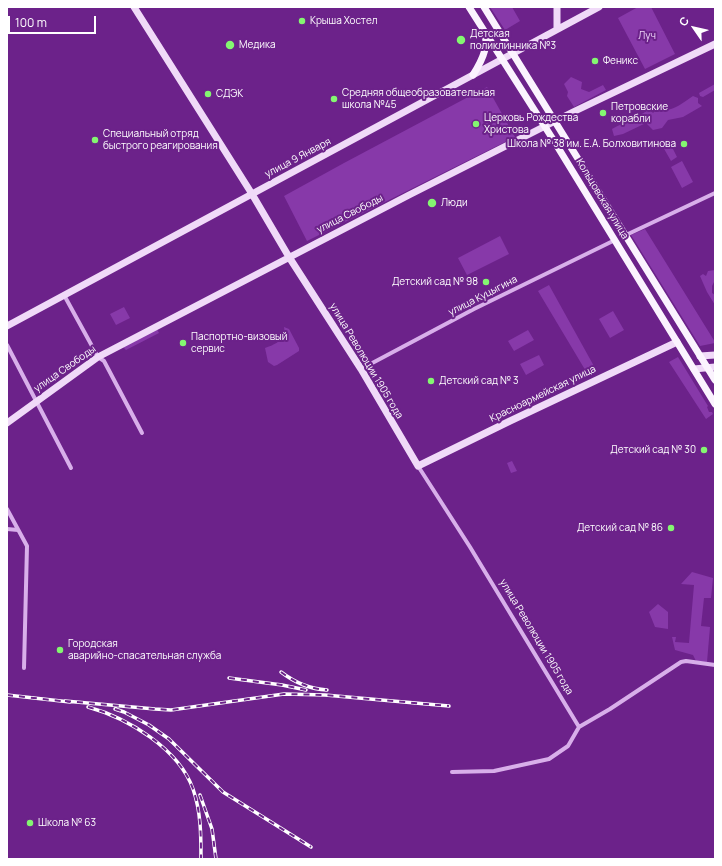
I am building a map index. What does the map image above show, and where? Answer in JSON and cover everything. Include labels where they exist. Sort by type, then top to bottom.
[{"type":"main road","name":"улица Революции 1905 года","points":[[134,7],[252,194],[289,257],[361,369],[418,466]]},
{"type":"main road","name":"Кольцовская улица","points":[[469,7],[545,126],[715,404]]},
{"type":"main road","name":"Кольцовская улица","points":[[484,7],[700,356],[711,368],[715,380]]},
{"type":"main road","points":[[556,29],[557,7]]},
{"type":"main road","name":"улица 9 Января","points":[[7,326],[599,7]]},
{"type":"main road","points":[[473,75],[480,63],[484,47],[485,36],[481,27]]},
{"type":"main road","name":"улица Свободы","points":[[7,423],[98,357],[545,126],[715,44]]},
{"type":"main road","name":"Красноармейская улица","points":[[418,466],[523,414],[677,342]]},
{"type":"main road","points":[[700,356],[715,355]]},
{"type":"main road","points":[[694,369],[711,368]]},
{"type":"street","points":[[626,235],[715,193]]},
{"type":"street","name":"улица Куцыгина","points":[[361,369],[474,309],[615,240]]},
{"type":"street","points":[[64,295],[98,357],[104,360],[142,433]]},
{"type":"street","points":[[7,345],[71,468]]},
{"type":"street","name":"улица Революции 1905 года","points":[[418,466],[470,547],[579,727]]},
{"type":"street","points":[[7,509],[27,546],[24,668]]},
{"type":"street","points":[[7,529],[18,530]]},
{"type":"street","points":[[452,772],[494,771],[549,759],[568,746],[579,727],[610,710],[681,662],[686,661],[715,665]]},
{"type":"green space","points":[[490,7],[512,7],[520,21],[505,30]]},
{"type":"green space","name":"Луч","points":[[638,7],[651,7],[675,54],[645,69],[618,18]]},
{"type":"green space","points":[[571,77],[582,82],[581,89],[589,92],[603,85],[606,90],[574,107],[567,96],[568,92],[564,84]]},
{"type":"green space","points":[[715,84],[715,90],[703,97],[700,96],[699,93]]},
{"type":"green space","points":[[487,87],[515,137],[307,241],[284,196]]},
{"type":"green space","points":[[693,96],[698,98],[698,103],[702,106],[683,117],[668,120],[662,128],[653,130],[646,123],[623,134],[614,136],[612,129],[649,109],[653,113],[657,109],[672,109]]},
{"type":"green space","points":[[670,143],[677,157],[671,161],[663,147]]},
{"type":"green space","points":[[682,161],[693,182],[682,188],[671,167]]},
{"type":"green space","points":[[645,229],[715,343],[700,346],[631,235]]},
{"type":"green space","points":[[500,236],[509,254],[467,275],[458,258]]},
{"type":"green space","points":[[715,270],[715,280],[712,286],[712,293],[715,295],[715,305],[700,276],[703,274],[706,276],[708,271]]},
{"type":"green space","points":[[549,285],[595,368],[587,373],[538,291]]},
{"type":"green space","points":[[124,307],[130,318],[116,325],[110,314]]},
{"type":"green space","points":[[613,311],[624,330],[610,338],[599,319]]},
{"type":"green space","points":[[284,327],[289,329],[299,348],[299,351],[274,366],[268,362],[265,348],[281,339],[285,334]]},
{"type":"green space","points":[[157,329],[159,333],[126,350],[122,346]]},
{"type":"green space","points":[[528,330],[534,340],[514,351],[508,341]]},
{"type":"green space","points":[[539,355],[544,365],[526,375],[520,364]]},
{"type":"green space","points":[[678,357],[708,406],[709,412],[712,412],[713,414],[706,419],[669,362]]},
{"type":"green space","points":[[512,461],[517,471],[511,473],[507,463]]},
{"type":"green space","points":[[692,572],[713,578],[711,598],[704,598],[701,626],[710,627],[707,662],[696,661],[693,655],[675,650],[672,637],[676,637],[675,642],[689,643],[694,585],[681,584]]},
{"type":"green space","points":[[658,604],[668,612],[668,629],[655,627],[649,612]]},
{"type":"railway","points":[[281,672],[302,684],[327,690]]},
{"type":"railway","points":[[229,678],[282,685],[306,690]]},
{"type":"railway","points":[[65,701],[171,710],[284,694],[325,695],[449,706]]},
{"type":"railway","points":[[7,695],[70,702]]},
{"type":"railway","points":[[88,707],[119,719],[150,737],[164,748],[186,774],[193,789],[198,806],[201,859]]},
{"type":"railway","points":[[115,709],[149,725],[169,739],[223,792],[311,847]]},
{"type":"railway","points":[[200,795],[212,829],[216,859]]},
{"type":"place","name":"Крыша Хостел","points":[[302,21]]},
{"type":"place","name":"Детская поликлинника №3","points":[[461,40]]},
{"type":"place","name":"Медика","points":[[230,45]]},
{"type":"place","name":"Феникс","points":[[595,61]]},
{"type":"place","name":"СДЭК","points":[[208,94]]},
{"type":"place","name":"Средняя общеобразовательная школа №45","points":[[334,99]]},
{"type":"place","name":"Петровские корабли","points":[[603,113]]},
{"type":"place","name":"Церковь Рождества Христова","points":[[476,124]]},
{"type":"place","name":"Специальный отряд быстрого реагирования","points":[[95,140]]},
{"type":"place","name":"Школа № 38 им. Е.А. Болховитинова","points":[[684,144]]},
{"type":"place","name":"Люди","points":[[432,203]]},
{"type":"place","name":"Детский сад № 98","points":[[486,282]]},
{"type":"place","name":"Паспортно-визовый сервис","points":[[183,343]]},
{"type":"place","name":"Детский сад № 3","points":[[431,381]]},
{"type":"place","name":"Детский сад № 30","points":[[704,450]]},
{"type":"place","name":"Детский сад № 86","points":[[671,528]]},
{"type":"place","name":"Городская аварийно-спасательная служба","points":[[60,650]]},
{"type":"place","name":"Школа № 63","points":[[30,823]]}]
